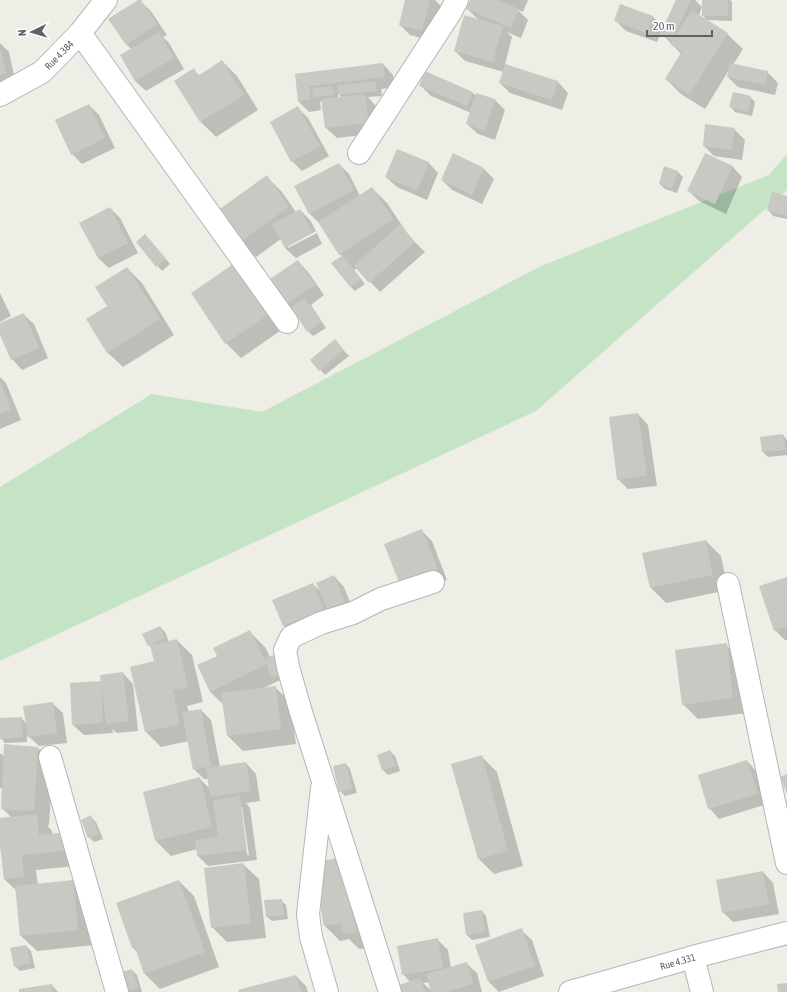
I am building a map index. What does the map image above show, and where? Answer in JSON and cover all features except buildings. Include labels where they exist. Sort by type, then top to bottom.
[{"type":"street","name":"Rue 4.384","points":[[0,95],[42,72],[80,33],[106,0]]},
{"type":"street","points":[[359,152],[457,0]]},
{"type":"street","points":[[80,33],[287,322]]},
{"type":"street","points":[[390,992],[288,667],[285,650],[291,637],[321,623],[353,613],[381,599],[433,582]]},
{"type":"street","points":[[728,584],[787,863]]},
{"type":"street","points":[[50,757],[117,992]]},
{"type":"street","points":[[323,781],[308,914],[311,937],[327,992]]},
{"type":"street","name":"Rue 4.331","points":[[570,992],[693,957],[787,933]]},
{"type":"street","points":[[693,957],[702,992]]},
{"type":"green space","points":[[787,154],[787,190],[536,411],[0,661],[0,487],[152,394],[262,412],[539,267],[769,175]]}]
